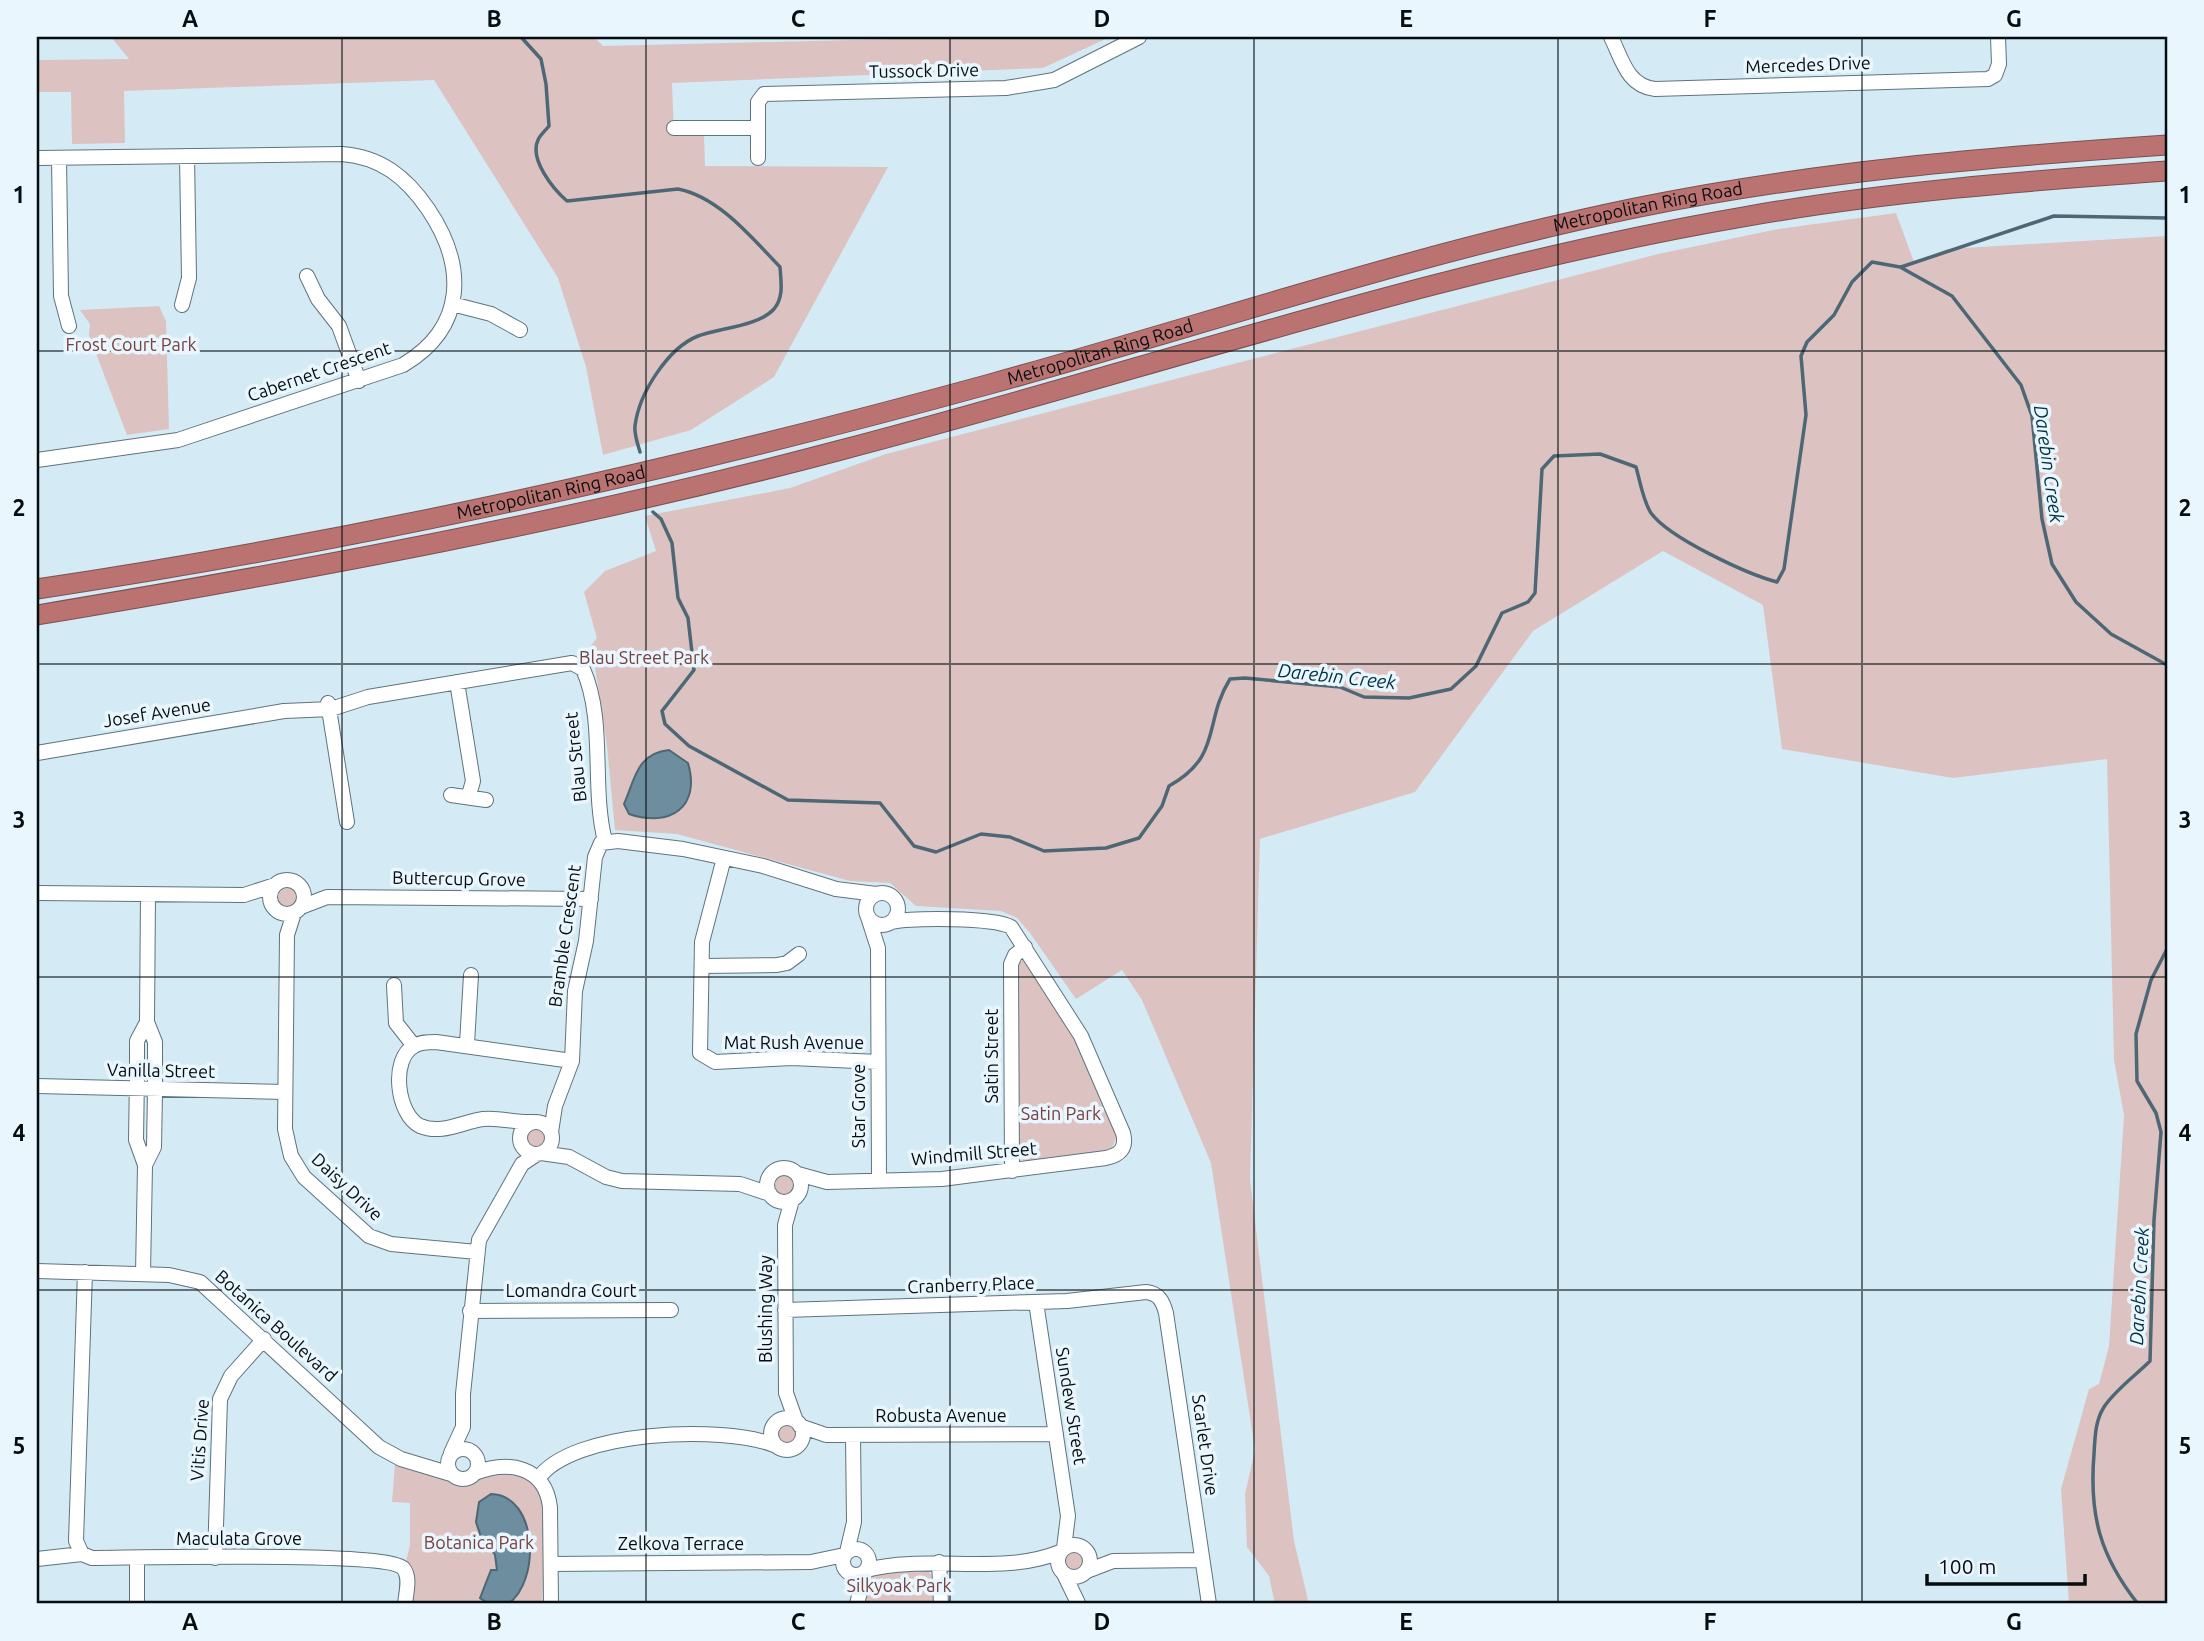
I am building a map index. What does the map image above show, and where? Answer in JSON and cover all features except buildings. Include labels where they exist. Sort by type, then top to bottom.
[{"type":"highway","name":"Metropolitan Ring Road","points":[[37,589],[292,545],[604,480],[987,385],[1350,281],[1535,231],[1633,209],[1782,182],[1916,165],[2167,145]]},
{"type":"highway","name":"Metropolitan Ring Road","points":[[37,615],[365,558],[691,487],[837,452],[1494,270],[1624,240],[1743,216],[1893,194],[2045,179],[2167,172]]},
{"type":"street","name":"Tussock Drive","points":[[758,158],[758,102],[764,94],[1006,88],[1054,80],[1139,37]]},
{"type":"street","name":"Mercedes Drive","points":[[1611,37],[1630,77],[1637,85],[1655,89],[1988,79],[1995,75],[1999,64],[1998,37]]},
{"type":"street","points":[[674,128],[757,128]]},
{"type":"street","name":"Cabernet Crescent","points":[[37,158],[342,154],[368,158],[391,168],[422,201],[448,243],[455,271],[452,304],[436,337],[415,357],[359,381],[178,440],[37,460]]},
{"type":"street","points":[[182,305],[189,278],[187,156]]},
{"type":"street","points":[[59,158],[61,296],[69,326]]},
{"type":"street","points":[[307,276],[318,299],[339,326],[359,381]]},
{"type":"street","points":[[452,304],[491,314],[520,330]]},
{"type":"street","name":"Josef Avenue","points":[[37,753],[306,705],[328,707],[368,697],[572,663],[583,669]]},
{"type":"street","name":"Blau Street","points":[[583,669],[598,747],[605,841]]},
{"type":"street","points":[[457,682],[473,781],[469,795]]},
{"type":"street","points":[[328,707],[348,822]]},
{"type":"street","points":[[451,795],[469,795],[486,800]]},
{"type":"street","points":[[605,841],[662,846],[786,873],[836,889],[887,893],[898,905],[920,919]]},
{"type":"street","name":"Bramble Crescent","points":[[552,1134],[555,1106],[572,1061],[575,991],[591,899],[596,851],[605,841]]},
{"type":"street","name":"Mat Rush Avenue","points":[[724,858],[702,942],[699,1047],[710,1061],[744,1062],[792,1058],[878,1062]]},
{"type":"street","points":[[37,893],[244,895],[290,881],[300,886],[304,897],[287,910]]},
{"type":"street","points":[[275,886],[271,894],[287,910]]},
{"type":"street","name":"Buttercup Grove","points":[[300,886],[327,897]]},
{"type":"street","points":[[836,889],[875,923],[920,919],[1000,922],[1011,927],[1025,947]]},
{"type":"street","points":[[868,916],[866,904],[876,894]]},
{"type":"street","points":[[145,1165],[154,1147],[155,1091],[155,1041],[147,1022],[148,895]]},
{"type":"street","points":[[244,895],[287,910]]},
{"type":"street","name":"Buttercup Grove","points":[[287,910],[327,897],[591,899]]},
{"type":"street","points":[[890,923],[897,915],[898,905]]},
{"type":"street","name":"Daisy Drive","points":[[287,910],[284,1092],[286,1142],[297,1168],[356,1227],[391,1244],[477,1252]]},
{"type":"street","name":"Star Grove","points":[[868,916],[878,948],[878,1180]]},
{"type":"street","name":"Star Grove","points":[[878,948],[890,923]]},
{"type":"street","name":"Windmill Street","points":[[797,1174],[827,1182],[942,1179],[1106,1158],[1122,1150],[1124,1133],[1088,1050],[1025,947]]},
{"type":"street","name":"Satin Street","points":[[1012,1171],[1011,964],[1015,955],[1025,947]]},
{"type":"street","points":[[702,966],[777,965],[786,963],[799,954]]},
{"type":"street","points":[[467,1044],[471,975]]},
{"type":"street","points":[[394,985],[396,1023],[414,1046]]},
{"type":"street","points":[[143,1274],[145,1165],[136,1140],[137,1041],[147,1022]]},
{"type":"street","points":[[569,1157],[545,1125],[534,1122],[481,1119],[440,1129],[423,1127],[410,1119],[403,1104],[401,1074],[407,1054],[414,1046],[427,1042],[467,1044],[504,1054],[572,1061]]},
{"type":"street","name":"Vanilla Street","points":[[37,1086],[137,1091],[284,1092]]},
{"type":"street","name":"Bramble Crescent","points":[[534,1122],[555,1106]]},
{"type":"street","points":[[503,1120],[527,1151],[569,1157],[606,1177],[622,1181],[740,1184],[771,1175],[784,1168],[797,1174],[801,1188],[794,1198],[781,1201],[740,1184]]},
{"type":"street","points":[[522,1164],[523,1129],[534,1122]]},
{"type":"street","points":[[497,1465],[463,1479],[451,1474],[447,1466],[463,1427],[470,1311],[477,1252],[483,1230],[522,1164],[548,1149],[552,1134]]},
{"type":"street","points":[[771,1175],[768,1184],[771,1195]]},
{"type":"street","name":"Windmill Street","points":[[794,1198],[827,1182]]},
{"type":"street","name":"Blushing Way","points":[[771,1195],[785,1225]]},
{"type":"street","name":"Blushing Way","points":[[794,1198],[785,1225],[786,1393],[798,1424]]},
{"type":"street","name":"Botanica Boulevard","points":[[37,1270],[181,1276],[200,1282],[379,1447],[401,1459],[451,1474]]},
{"type":"street","points":[[82,1554],[76,1541],[85,1272]]},
{"type":"street","name":"Cranberry Place","points":[[785,1310],[1036,1302],[1146,1292],[1156,1294]]},
{"type":"street","name":"Scarlet Drive","points":[[1156,1294],[1163,1301],[1166,1313],[1209,1604]]},
{"type":"street","name":"Sundew Street","points":[[1036,1302],[1068,1516],[1084,1549]]},
{"type":"street","name":"Lomandra Court","points":[[470,1311],[671,1310]]},
{"type":"street","name":"Vitis Drive","points":[[215,1558],[220,1399],[232,1376],[264,1339]]},
{"type":"street","name":"Blushing Way","points":[[773,1425],[786,1393]]},
{"type":"street","points":[[538,1479],[552,1463],[595,1445],[624,1438],[744,1436],[789,1450],[799,1445],[803,1436],[798,1424],[787,1418],[744,1436]]},
{"type":"street","name":"Robusta Avenue","points":[[798,1424],[826,1435],[1056,1434]]},
{"type":"street","points":[[773,1425],[771,1437],[774,1445]]},
{"type":"street","points":[[463,1427],[475,1455],[475,1473]]},
{"type":"street","name":"Robusta Avenue","points":[[799,1445],[826,1435]]},
{"type":"street","points":[[853,1436],[854,1522],[842,1563],[857,1601]]},
{"type":"street","points":[[427,1465],[460,1448],[497,1465],[517,1466],[538,1479],[550,1500],[551,1604]]},
{"type":"street","name":"Sundew Street","points":[[1062,1550],[1068,1516]]},
{"type":"street","points":[[854,1522],[869,1562],[857,1601]]},
{"type":"street","points":[[846,1553],[855,1549],[895,1562]]},
{"type":"street","points":[[1029,1561],[1062,1550],[1084,1549],[1113,1561]]},
{"type":"street","points":[[1078,1603],[1085,1573],[1091,1561],[1084,1549]]},
{"type":"street","points":[[1062,1550],[1062,1571],[1078,1603]]},
{"type":"street","name":"Zelkova Terrace","points":[[551,1564],[811,1562],[846,1553]]},
{"type":"street","name":"Maculata Grove","points":[[37,1559],[82,1554],[92,1558],[335,1558],[398,1564],[407,1576],[405,1604]]},
{"type":"street","points":[[137,1558],[137,1604]]},
{"type":"street","points":[[847,1572],[856,1576],[895,1562],[1029,1561],[1073,1577],[1113,1561],[1202,1560]]},
{"type":"street","name":"Zelkova Terrace","points":[[811,1562],[847,1572]]},
{"type":"street","points":[[939,1562],[942,1604]]},
{"type":"green space","points":[[111,37],[594,37],[603,46],[973,37],[1110,37],[1043,68],[672,83],[674,134],[704,135],[705,166],[888,167],[774,377],[691,430],[603,455],[586,367],[558,278],[434,80],[124,91],[125,143],[72,144],[71,92],[37,92],[37,60],[129,59]]},
{"type":"green space","name":"Blau Street Park","points":[[1896,213],[1914,262],[1947,249],[2167,236],[2167,1604],[2069,1604],[2061,1489],[2089,1389],[2099,1384],[2109,1346],[2124,1115],[2114,1060],[2107,759],[1953,778],[1782,749],[1763,605],[1663,551],[1533,631],[1415,792],[1260,839],[1250,1180],[1294,1541],[1309,1604],[1275,1604],[1269,1576],[1247,1547],[1245,1494],[1255,1450],[1211,1163],[1142,1000],[1122,970],[1076,999],[1030,933],[1017,918],[1001,911],[916,906],[890,883],[850,881],[677,834],[615,830],[607,746],[595,667],[584,654],[597,638],[584,592],[605,571],[656,551],[645,516],[790,488],[886,454],[1658,254],[1778,229]]},
{"type":"green space","name":"Frost Court Park","points":[[159,306],[166,321],[169,429],[127,435],[89,335],[90,324],[80,310]]},
{"type":"green space","points":[[284,888],[292,888],[298,898],[292,908],[284,908],[278,902],[278,894]]},
{"type":"green space","name":"Satin Park","points":[[1019,957],[1024,958],[1077,1040],[1117,1136],[1111,1150],[1026,1162],[1017,1155]]},
{"type":"green space","points":[[536,1128],[543,1131],[546,1138],[543,1145],[536,1148],[529,1145],[526,1138],[529,1131]]},
{"type":"green space","points":[[785,1175],[792,1178],[795,1185],[792,1192],[785,1195],[778,1192],[775,1185],[778,1178]]},
{"type":"green space","points":[[782,1424],[790,1424],[796,1434],[790,1444],[782,1444],[776,1438],[776,1430]]},
{"type":"green space","name":"Botanica Park","points":[[395,1464],[465,1482],[511,1471],[528,1478],[539,1491],[545,1512],[542,1514],[545,1535],[542,1604],[410,1604],[406,1562],[410,1545],[410,1503],[392,1502]]},
{"type":"green space","points":[[1075,1551],[1082,1554],[1085,1561],[1082,1568],[1075,1571],[1068,1568],[1065,1561],[1068,1554]]},
{"type":"green space","name":"Silkyoak Park","points":[[883,1569],[927,1569],[934,1580],[935,1604],[862,1604],[869,1578]]},
{"type":"water","points":[[669,750],[688,763],[691,778],[686,802],[669,816],[644,818],[629,814],[624,804],[639,769],[650,756]]},
{"type":"water","points":[[491,1494],[507,1498],[518,1508],[526,1523],[530,1541],[526,1577],[519,1593],[508,1604],[489,1604],[480,1598],[491,1570],[497,1570],[495,1555],[486,1541],[483,1543],[476,1522],[479,1502]]},
{"type":"waterway","name":"Darebin Creek","points":[[204,37],[212,37]]},
{"type":"waterway","name":"Darebin Creek","points":[[521,37],[541,59],[546,84],[549,126],[538,140],[537,156],[549,181],[567,201],[678,189],[693,193],[734,220],[780,267],[781,294],[774,309],[767,315],[698,336],[676,350],[666,361],[649,386],[638,413],[635,429],[640,452]]},
{"type":"waterway","points":[[1901,267],[2054,216],[2167,218]]},
{"type":"waterway","name":"Darebin Creek","points":[[653,512],[661,519],[672,543],[678,598],[688,618],[694,670],[662,711],[665,724],[689,746],[788,800],[880,803],[914,846],[936,852],[981,834],[1010,837],[1044,851],[1106,848],[1139,838],[1162,806],[1169,786],[1198,763],[1230,679],[1340,687],[1364,697],[1409,698],[1451,689],[1476,666],[1502,613],[1528,602],[1535,593],[1542,469],[1554,456],[1600,454],[1636,467],[1646,503],[1660,523],[1710,554],[1777,582],[1784,569],[1806,415],[1801,356],[1807,342],[1834,315],[1852,282],[1872,262],[1900,267],[1952,296],[2021,385],[2032,416],[2042,519],[2052,564],[2076,602],[2111,634],[2167,665]]},
{"type":"waterway","name":"Darebin Creek","points":[[2138,1604],[2106,1552],[2096,1516],[2093,1476],[2096,1430],[2101,1412],[2114,1395],[2150,1361],[2154,1220],[2161,1132],[2156,1113],[2137,1081],[2136,1034],[2151,980],[2167,949]]}]
